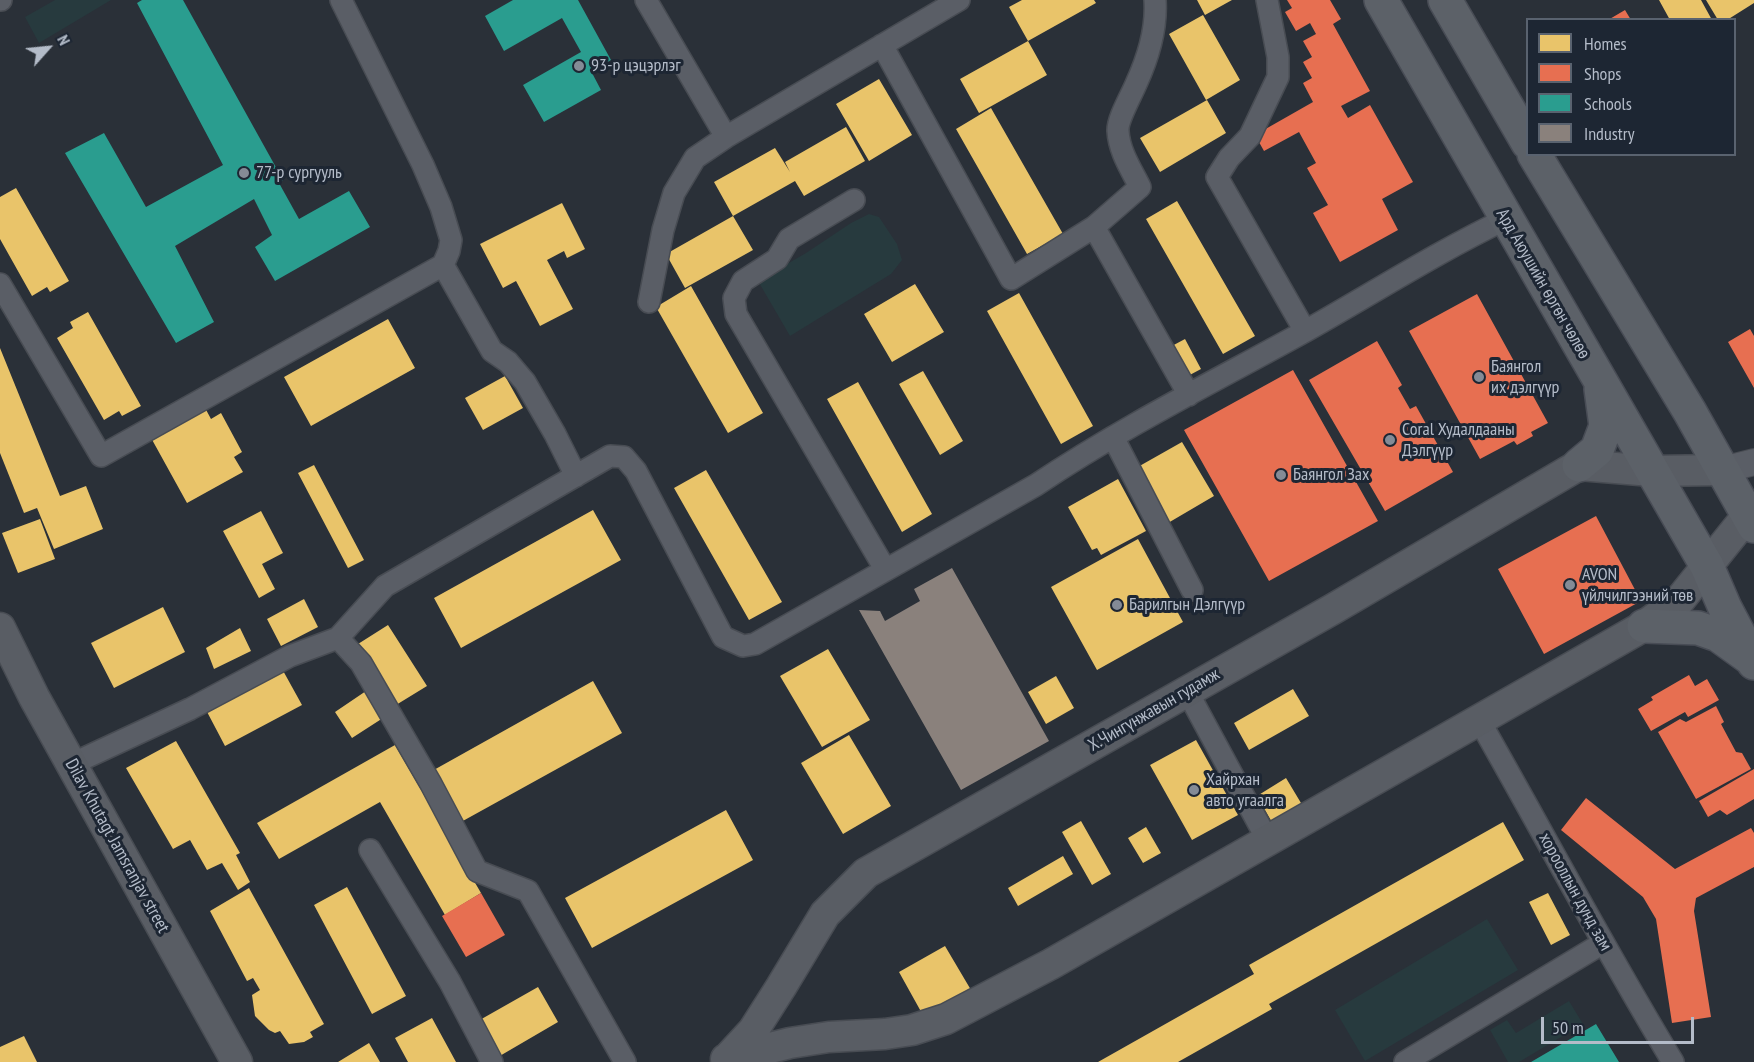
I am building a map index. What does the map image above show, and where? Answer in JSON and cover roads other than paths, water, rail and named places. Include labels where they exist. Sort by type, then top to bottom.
[{"type":"main road","name":"Ард Аюушийн өргөн чөлөө","points":[[1381,0],[1707,567],[1725,608],[1753,661]]},
{"type":"main road","points":[[1445,0],[1526,141]]},
{"type":"main road","points":[[1535,156],[1752,517]]},
{"type":"main road","points":[[1579,465],[1597,450],[1606,426],[1600,382]]},
{"type":"main road","points":[[1579,465],[1652,471],[1722,470]]},
{"type":"main road","name":"Х.Чингүнжавын гудамж","points":[[725,1060],[753,1031],[825,914],[866,873],[1579,465]]},
{"type":"main road","name":"Х.Чингүнжавын гудамж","points":[[725,1060],[790,1043],[829,1037],[912,1030],[946,1019],[1051,964],[1644,626],[1679,601],[1752,517]]},
{"type":"main road","points":[[1644,626],[1698,628],[1718,635],[1753,661]]},
{"type":"main road","name":"Dilav Khutagt Jamsranjav street","points":[[0,628],[34,697],[237,1062]]},
{"type":"street","points":[[0,284],[101,456],[443,265],[451,240],[441,207],[418,154],[341,0]]},
{"type":"street","points":[[646,0],[726,138]]},
{"type":"street","points":[[882,45],[1011,279],[1094,227],[1140,187],[1122,152],[1117,129],[1138,81],[1151,42],[1156,17],[1155,0]]},
{"type":"street","points":[[1268,0],[1278,57],[1278,77],[1250,136],[1229,158],[1217,177],[1305,331]]},
{"type":"street","points":[[649,302],[663,230],[674,193],[695,158],[951,2]]},
{"type":"street","points":[[854,200],[789,239],[777,259],[743,281],[734,298],[736,314],[885,569]]},
{"type":"street","points":[[72,764],[190,709],[290,656],[338,638],[385,585],[610,456],[624,457],[636,471],[723,637],[743,646],[755,644],[1036,485],[1113,437],[1305,331],[1469,236],[1506,219]]},
{"type":"street","points":[[1094,227],[1189,395]]},
{"type":"street","points":[[443,265],[492,351],[508,362],[525,382],[576,476]]},
{"type":"street","points":[[1113,437],[1192,590]]},
{"type":"street","points":[[1722,470],[1754,462]]},
{"type":"street","points":[[338,638],[361,663],[431,784],[477,871],[528,891],[624,1062]]},
{"type":"street","points":[[1187,691],[1268,841]]},
{"type":"street","name":"хорооллын дунд зам","points":[[1479,720],[1603,943],[1673,1062]]},
{"type":"street","points":[[370,849],[450,982],[492,1062]]},
{"type":"street","points":[[1405,1062],[1603,943]]},
{"type":"place","name":"93-р цэцэрлэг","points":[[579,66]]},
{"type":"place","name":"77-р сургууль","points":[[244,173]]},
{"type":"place","name":"Баянгол их дэлгүүр","points":[[1479,377]]},
{"type":"place","name":"Coral Худалдааны Дэлгүүр","points":[[1390,440]]},
{"type":"place","name":"Баянгол Зах","points":[[1281,475]]},
{"type":"place","name":"AVON үйлчилгээний төв","points":[[1570,585]]},
{"type":"place","name":"Барилгын Дэлгүүр","points":[[1117,605]]},
{"type":"place","name":"Хайрхан авто угаалга","points":[[1194,790]]}]
